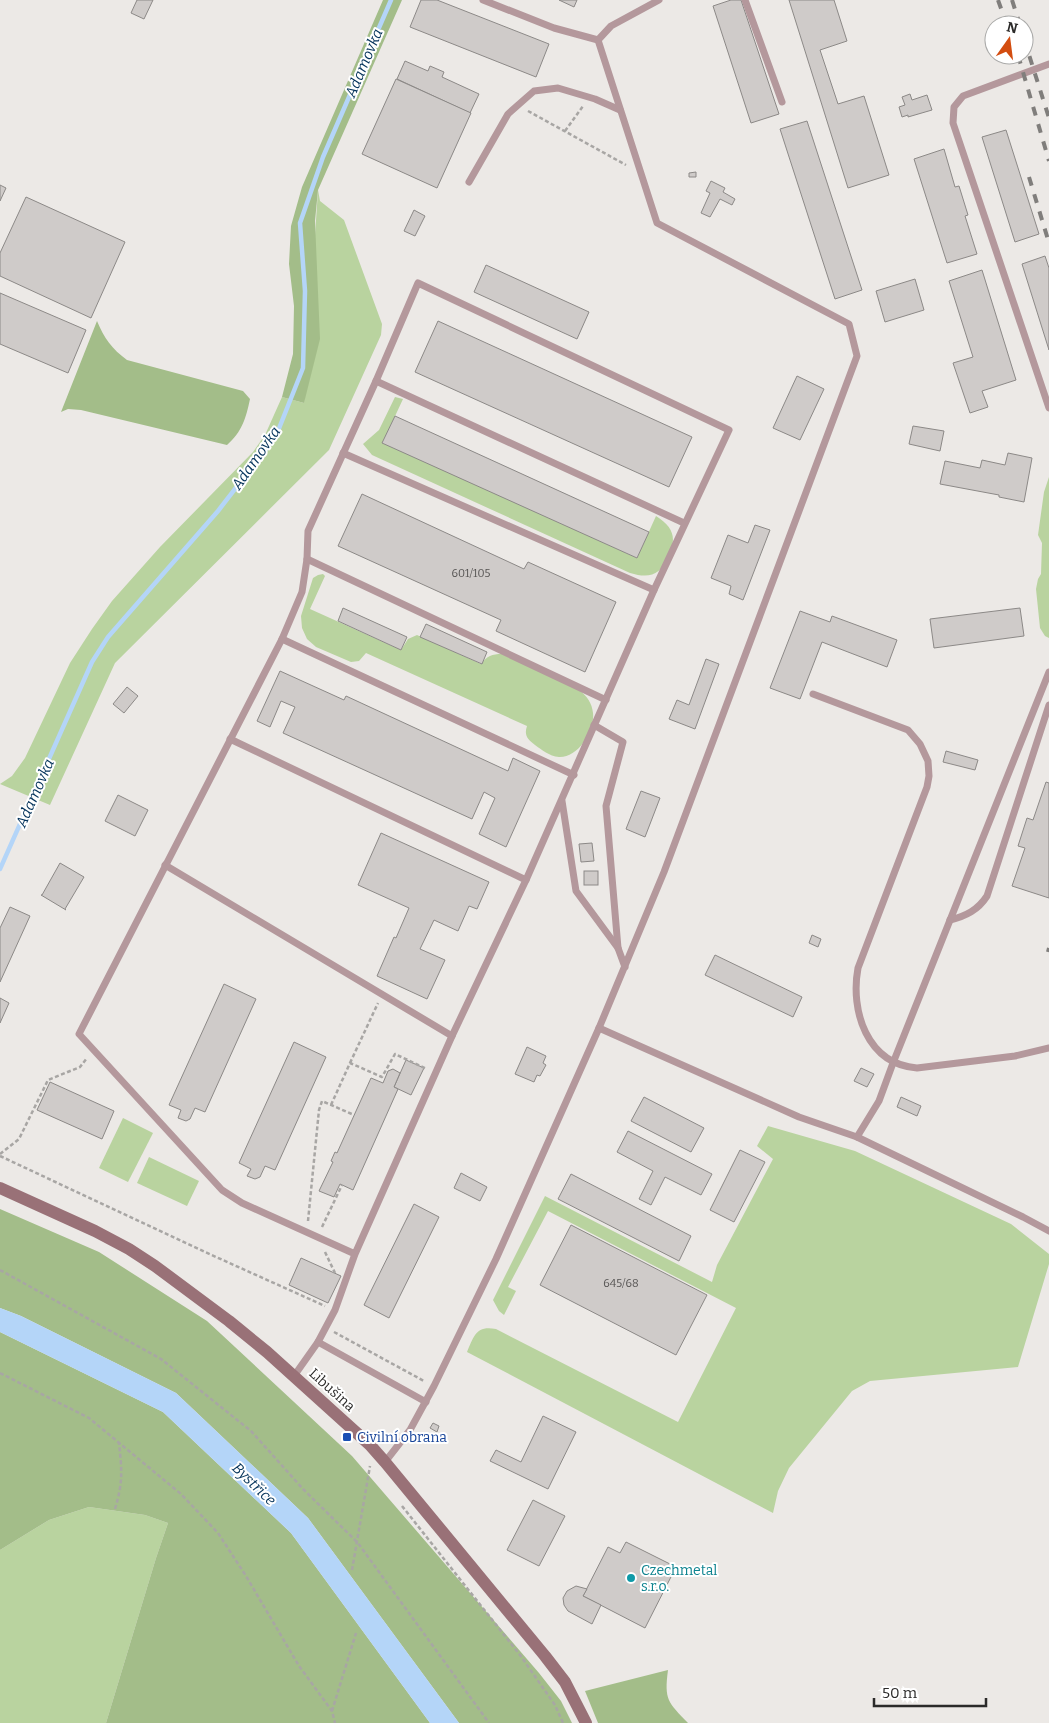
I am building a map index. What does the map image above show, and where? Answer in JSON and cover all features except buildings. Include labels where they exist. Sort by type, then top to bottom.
[{"type":"street","name":"Libušina","points":[[0,1188],[95,1231],[129,1249],[229,1321],[294,1376],[370,1445],[546,1656],[565,1682],[586,1723]]},
{"type":"lane","points":[[483,0],[554,28],[598,40]]},
{"type":"lane","points":[[598,40],[611,26],[659,0]]},
{"type":"lane","points":[[745,0],[782,102]]},
{"type":"lane","points":[[385,1462],[410,1430],[434,1386],[496,1259],[600,1028],[664,872],[857,356],[849,324],[657,223],[598,40]]},
{"type":"lane","points":[[1049,64],[963,96],[954,107],[953,123],[1049,408]]},
{"type":"lane","points":[[470,182],[508,114],[534,91],[558,88],[590,97],[620,110]]},
{"type":"lane","points":[[294,1376],[318,1342],[335,1310],[354,1254],[435,1073],[526,880],[684,523],[729,430],[418,283],[308,531],[307,559],[302,592],[282,639],[165,864],[80,1034],[222,1190],[242,1203],[354,1254]]},
{"type":"lane","points":[[376,380],[684,523]]},
{"type":"lane","points":[[343,453],[654,590]]},
{"type":"lane","points":[[307,559],[606,700]]},
{"type":"lane","points":[[282,639],[574,775]]},
{"type":"lane","points":[[856,1137],[879,1101],[1049,672]]},
{"type":"lane","points":[[813,694],[901,726],[914,735],[928,761],[929,776],[926,787],[858,968],[855,989],[856,1006],[860,1020],[869,1037],[884,1057],[893,1063],[917,1068],[1015,1056],[1049,1048]]},
{"type":"lane","points":[[950,920],[972,912],[978,908],[987,896],[1049,705]]},
{"type":"lane","points":[[594,725],[624,742],[606,806],[618,948],[625,967]]},
{"type":"lane","points":[[230,739],[526,880]]},
{"type":"lane","points":[[562,800],[576,891],[618,948]]},
{"type":"lane","points":[[165,864],[452,1036]]},
{"type":"lane","points":[[600,1028],[799,1117],[856,1137],[1024,1217],[1049,1231]]},
{"type":"lane","points":[[318,1342],[426,1402]]},
{"type":"path","points":[[565,132],[590,97]]},
{"type":"path","points":[[518,105],[641,173]]},
{"type":"path","points":[[331,1105],[382,994]]},
{"type":"path","points":[[94,1050],[80,1067],[48,1080],[19,1139],[0,1155],[205,1252],[335,1310]]},
{"type":"path","points":[[350,1063],[382,1077],[396,1054],[435,1073]]},
{"type":"path","points":[[307,1232],[318,1110],[322,1101],[354,1115]]},
{"type":"path","points":[[335,1273],[318,1236],[342,1185]]},
{"type":"path","points":[[0,1270],[161,1359],[251,1430],[303,1489],[358,1543],[490,1723]]},
{"type":"path","points":[[320,1304],[322,1300]]},
{"type":"path","points":[[326,1328],[434,1386]]},
{"type":"path","points":[[0,1373],[90,1418],[181,1494],[218,1533],[246,1576],[299,1666],[332,1711],[336,1723]]},
{"type":"path","points":[[115,1509],[122,1487],[119,1443]]},
{"type":"path","points":[[352,1570],[370,1466],[370,1445]]},
{"type":"path","points":[[370,1466],[376,1474]]},
{"type":"path","points":[[400,1504],[520,1656],[555,1705],[563,1723]]},
{"type":"path","points":[[332,1711],[356,1633]]},
{"type":"green space","points":[[383,0],[402,0],[318,190],[315,221],[320,339],[304,403],[282,397],[293,354],[294,306],[289,264],[291,226],[302,187]]},
{"type":"green space","points":[[318,190],[320,201],[344,220],[382,324],[381,335],[329,450],[115,663],[50,805],[0,784],[12,776],[25,758],[70,663],[112,601],[160,547],[253,452],[265,435],[282,397],[304,403]]},
{"type":"green space","points":[[97,321],[109,343],[127,360],[243,391],[250,399],[243,424],[232,440],[227,445],[81,410],[68,409],[61,412]]},
{"type":"green space","points":[[395,397],[403,399],[383,442],[637,558],[656,516],[670,528],[672,533],[673,543],[666,562],[654,574],[643,576],[630,573],[372,455],[363,444],[379,430]]},
{"type":"green space","points":[[1049,477],[1049,638],[1045,636],[1040,628],[1036,589],[1041,574],[1042,543],[1038,535],[1044,492]]},
{"type":"green space","points":[[323,574],[325,576],[310,609],[401,650],[408,639],[417,635],[481,664],[490,656],[502,654],[579,690],[589,700],[593,713],[591,728],[584,742],[573,753],[566,756],[552,755],[540,749],[528,739],[526,734],[527,726],[366,653],[359,661],[351,662],[316,647],[307,639],[302,628],[301,616],[313,578]]},
{"type":"green space","points":[[123,1118],[153,1133],[128,1182],[99,1168]]},
{"type":"green space","points":[[768,1126],[855,1151],[1011,1224],[1049,1254],[1049,1264],[1018,1367],[870,1381],[852,1391],[789,1468],[778,1491],[773,1513],[467,1352],[474,1337],[480,1330],[496,1329],[678,1422],[736,1308],[548,1211],[508,1287],[516,1291],[504,1315],[499,1311],[493,1300],[545,1196],[712,1282],[717,1265],[773,1159],[757,1146]]},
{"type":"green space","points":[[149,1157],[199,1181],[187,1206],[137,1183]]},
{"type":"green space","points":[[0,1209],[99,1252],[207,1321],[352,1456],[539,1673],[561,1701],[572,1723],[459,1723],[308,1518],[176,1393],[21,1316],[0,1308]]},
{"type":"green space","points":[[0,1332],[163,1412],[291,1533],[430,1723],[106,1723],[168,1523],[145,1515],[89,1507],[49,1520],[0,1550]]},
{"type":"green space","points":[[89,1507],[145,1515],[168,1523],[106,1723],[0,1723],[0,1550],[49,1520]]},
{"type":"green space","points":[[668,1670],[667,1694],[669,1700],[688,1723],[598,1723],[585,1691]]},
{"type":"water","name":"Bystřice","points":[[0,1308],[21,1316],[176,1393],[308,1518],[459,1723],[430,1723],[291,1533],[163,1412],[0,1332]]},
{"type":"waterway","name":"Adamovka","points":[[0,869],[92,662],[108,637],[218,511],[276,436],[303,368],[305,291],[300,223],[323,157],[391,0]]},
{"type":"railway","points":[[998,0],[1003,15]]},
{"type":"railway","points":[[1012,0],[1017,15]]},
{"type":"railway","points":[[1021,65],[1049,161]]},
{"type":"railway","points":[[1032,65],[1049,118]]},
{"type":"railway","points":[[1029,177],[1049,243]]},
{"type":"railway","points":[[1048,952],[1049,948]]},
{"type":"place","name":"Civilní obrana","points":[[347,1437]]},
{"type":"place","name":"Czechmetal s.r.o.","points":[[631,1578]]}]
